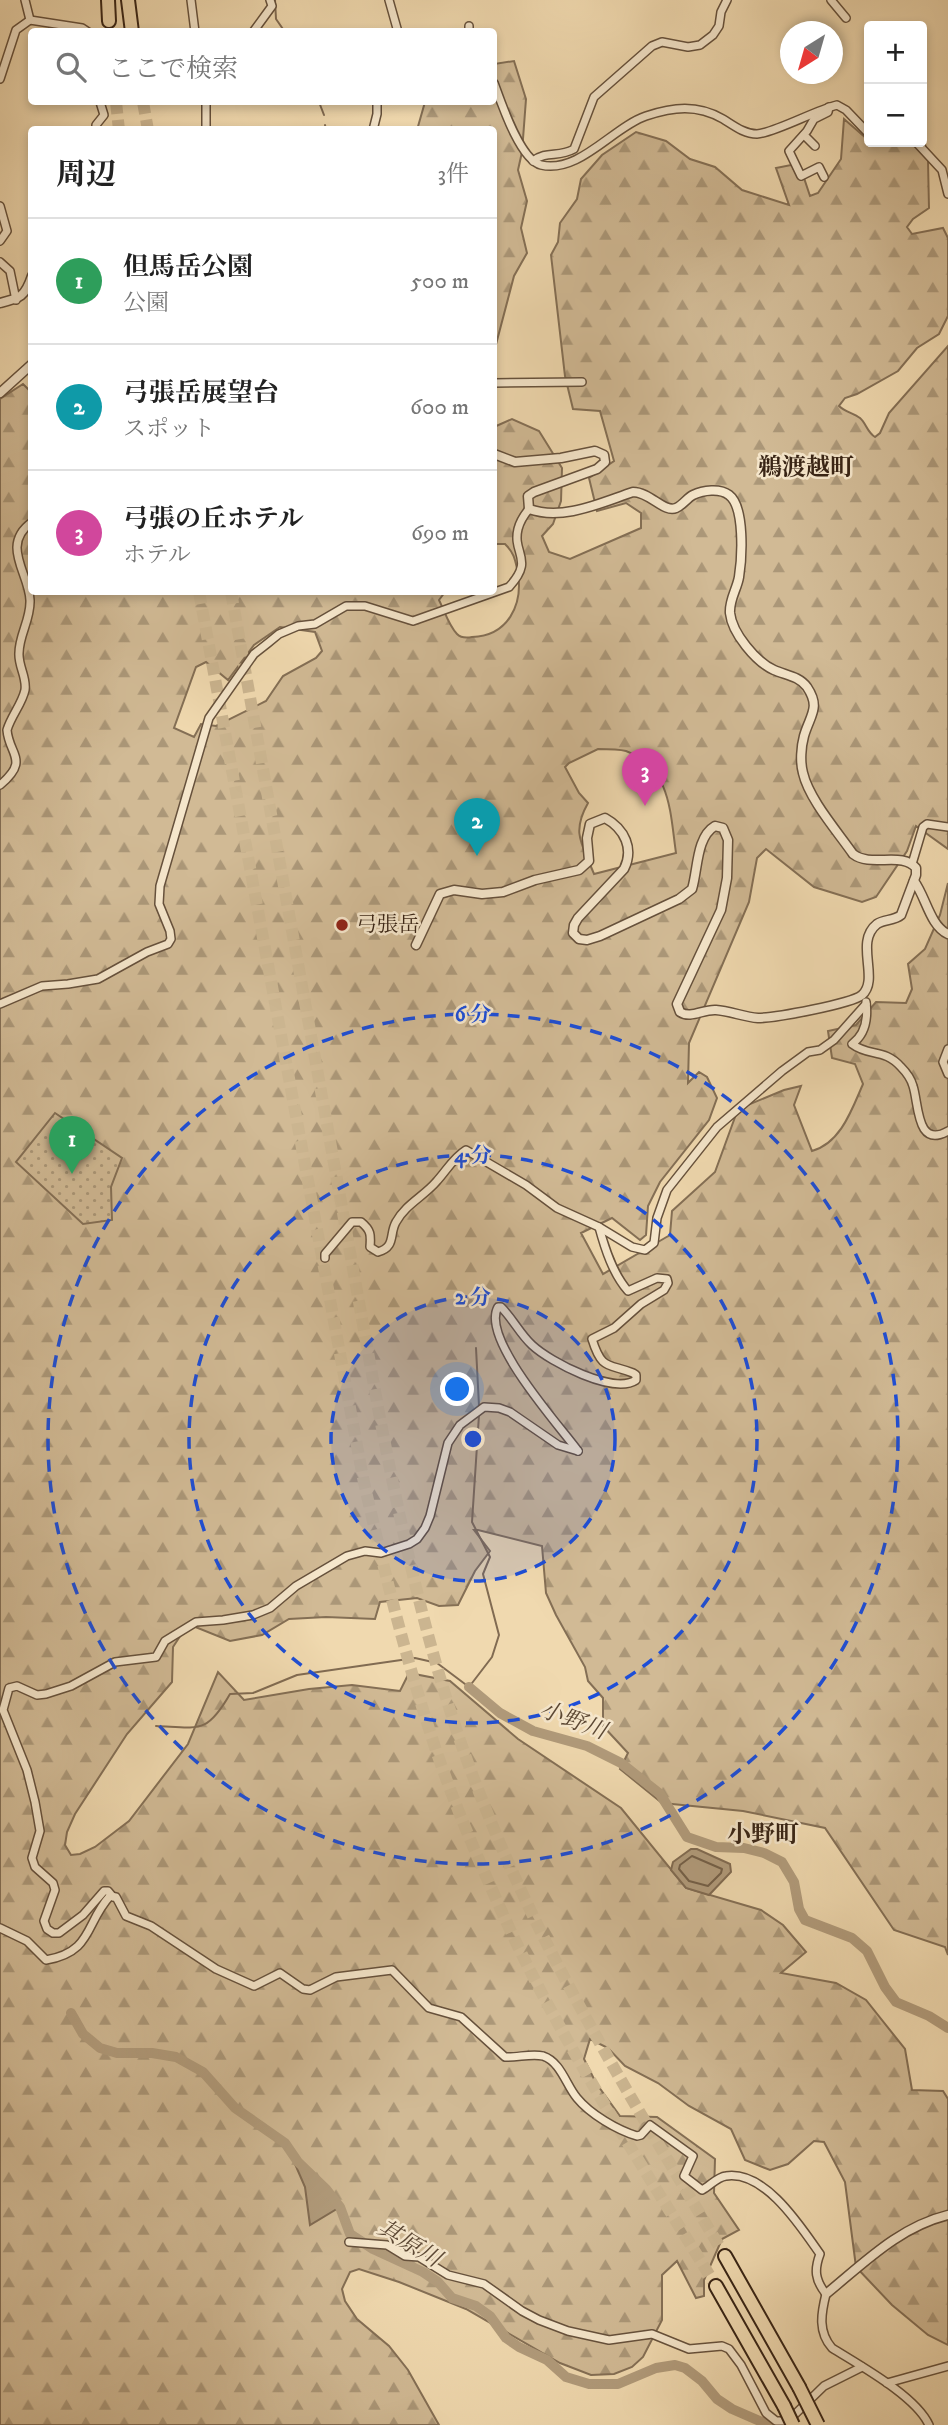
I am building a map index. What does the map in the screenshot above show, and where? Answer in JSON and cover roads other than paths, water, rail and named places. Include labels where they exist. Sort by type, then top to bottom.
[{"type":"highway","points":[[108,0],[109,21]]},
{"type":"highway","points":[[130,0],[132,28]]},
{"type":"highway","points":[[726,2256],[818,2425]]},
{"type":"highway","points":[[716,2286],[793,2425]]},
{"type":"street","points":[[24,0],[30,20]]},
{"type":"street","points":[[191,0],[194,28]]},
{"type":"street","points":[[256,28],[272,6],[270,0]]},
{"type":"street","points":[[389,0],[397,28]]},
{"type":"street","points":[[533,161],[542,154],[564,155],[574,149],[594,97],[652,46],[662,42],[688,47],[700,46],[719,26],[720,12],[727,0]]},
{"type":"street","points":[[831,0],[846,18]]},
{"type":"street","points":[[0,79],[16,30],[30,20],[73,28]]},
{"type":"street","points":[[497,90],[517,137],[533,161],[539,165],[577,159],[631,122],[667,111],[700,108],[741,130],[756,134],[837,104],[864,129]]},
{"type":"street","points":[[96,126],[104,115],[101,105]]},
{"type":"street","points":[[206,105],[206,126]]},
{"type":"street","points":[[374,126],[377,105]]},
{"type":"street","points":[[824,177],[819,167],[801,176],[789,151],[814,119],[828,111],[829,107]]},
{"type":"street","points":[[804,135],[815,146]]},
{"type":"street","points":[[921,147],[942,170],[948,194]]},
{"type":"street","points":[[0,206],[7,231],[0,241]]},
{"type":"street","points":[[0,262],[10,271],[16,300]]},
{"type":"street","points":[[0,303],[16,300],[28,287]]},
{"type":"street","points":[[0,393],[28,367]]},
{"type":"street","points":[[497,383],[582,382]]},
{"type":"street","points":[[497,455],[515,461],[561,458],[595,451],[604,455],[605,461],[597,469],[528,496],[529,509],[517,532],[522,568],[509,587],[497,591]]},
{"type":"street","points":[[416,945],[440,894],[454,890],[482,894],[503,892],[535,880],[579,870],[589,861],[587,838],[590,824],[605,818],[621,831],[629,850],[628,860],[620,874],[578,918],[573,933],[579,939],[587,940],[600,936],[678,899],[692,889],[702,841],[709,829],[715,826],[723,828],[728,840],[727,878],[721,910],[677,1004],[680,1012],[689,1015],[714,1010],[764,1017],[855,1000],[863,994],[869,982],[866,949],[873,930],[878,924],[901,915],[915,881],[916,868],[912,864],[864,860],[853,854],[807,787],[802,771],[802,754],[804,736],[815,712],[811,695],[805,684],[796,677],[771,669],[764,663],[733,625],[730,610],[739,577],[741,519],[730,495],[709,490],[693,494],[676,508],[668,508],[642,492],[633,492],[569,512],[550,514],[529,509]]},
{"type":"street","points":[[28,525],[23,528],[15,545],[16,559],[28,592]]},
{"type":"street","points":[[0,785],[16,763],[16,754],[7,730],[25,688],[25,677],[18,655],[29,615],[29,595]]},
{"type":"street","points":[[0,1004],[42,986],[68,985],[98,979],[147,952],[168,944],[171,939],[170,931],[159,904],[160,886],[174,832],[209,718],[254,654],[279,634],[298,626],[315,624],[346,607],[365,606],[413,621],[486,595]]},
{"type":"street","points":[[912,864],[917,855],[923,827],[927,824],[948,827]]},
{"type":"street","points":[[915,881],[936,925],[948,934]]},
{"type":"street","points":[[863,994],[867,1023],[859,1039],[852,1044],[860,1050],[886,1054],[900,1065],[914,1088],[922,1127],[934,1136],[948,1131]]},
{"type":"street","points":[[325,1258],[325,1254],[352,1222],[361,1222],[367,1226],[371,1232],[370,1247],[378,1252],[386,1250],[393,1241],[395,1223],[410,1205],[436,1183],[457,1154],[466,1150],[526,1185],[556,1208],[599,1227],[632,1247],[641,1250],[650,1248],[654,1242],[657,1218],[667,1190],[717,1127],[782,1071],[808,1052],[820,1050],[834,1040],[866,1004]]},
{"type":"street","points":[[948,1049],[943,1062],[948,1074]]},
{"type":"street","points":[[599,1227],[606,1251],[628,1291],[657,1278],[667,1279],[668,1283],[664,1290],[641,1304],[614,1328],[592,1339],[603,1362],[610,1367],[634,1373],[636,1380],[622,1385],[609,1383],[550,1359],[531,1344],[501,1307],[495,1310],[494,1321],[502,1346],[578,1451],[558,1445],[510,1412],[484,1407],[460,1425],[453,1434],[425,1528],[410,1545],[381,1553],[365,1551],[347,1556],[296,1586],[270,1608],[253,1615],[196,1622],[165,1641],[156,1657],[115,1662],[71,1686],[46,1694],[37,1695],[17,1686],[9,1688],[3,1710],[27,1770],[36,1802],[40,1831],[32,1858],[36,1867],[53,1882],[55,1890],[44,1921],[47,1929],[59,1933],[83,1915],[104,1891],[108,1891],[126,1916],[151,1926],[216,1969],[254,1986],[280,1973],[303,1989],[310,1990],[336,1977],[392,1970],[429,2008],[461,2017],[505,2057],[542,2056],[551,2060],[580,2101],[606,2120],[637,2136],[650,2125],[664,2134],[693,2156],[684,2176],[702,2190],[721,2177],[729,2176],[739,2176],[761,2185],[804,2229],[820,2254],[815,2268],[819,2285],[826,2294]]},
{"type":"street","points":[[0,1928],[27,1941],[46,1959],[57,1958],[81,1944],[106,1901],[110,1896],[113,1897]]},
{"type":"street","points":[[929,2425],[925,2416],[887,2383],[832,2348],[825,2340],[821,2322],[826,2294],[910,2228],[948,2215]]},
{"type":"street","points":[[349,2242],[387,2245],[405,2256],[419,2257],[448,2275],[484,2284],[522,2311],[568,2331],[609,2340],[652,2334],[689,2349],[722,2346],[729,2349],[741,2365],[766,2413],[776,2421],[788,2421],[824,2386],[862,2367]]},
{"type":"street","points":[[887,2383],[948,2366]]},
{"type":"water","points":[[691,1849],[697,1849],[730,1864],[731,1872],[709,1895],[686,1888],[671,1870],[673,1862]]},
{"type":"water","points":[[298,2162],[340,2207],[310,2225],[305,2187],[295,2164]]},
{"type":"waterway","points":[[275,0],[276,19],[282,28]]},
{"type":"waterway","points":[[320,105],[324,115]]},
{"type":"waterway","name":"小野川","points":[[476,1348],[479,1406]]},
{"type":"waterway","points":[[156,1726],[201,1726],[215,1716],[230,1694],[253,1693],[297,1675],[415,1658],[437,1663],[469,1687],[492,1657],[499,1635],[483,1574],[490,1557],[472,1522],[479,1415]]},
{"type":"waterway","name":"小野川","points":[[469,1687],[500,1713],[533,1731],[587,1746],[621,1763],[660,1794],[687,1837],[716,1847],[744,1848],[764,1853],[782,1862],[794,1882],[799,1909],[805,1920],[852,1938],[867,1951],[885,1987],[896,2002],[929,2016],[948,2028]]},
{"type":"waterway","name":"其原川","points":[[71,2013],[83,2034],[100,2048],[117,2053],[152,2053],[176,2057],[203,2072],[235,2108],[285,2143],[298,2162],[340,2207],[350,2234],[373,2249],[423,2272],[438,2282],[452,2298],[476,2306],[490,2316],[506,2338],[547,2360],[566,2377],[589,2384],[618,2384],[656,2368],[675,2365],[685,2368],[702,2381],[717,2399],[732,2409],[769,2425]]},
{"type":"tunnel","points":[[116,105],[119,126]]},
{"type":"tunnel","points":[[144,105],[147,126]]},
{"type":"tunnel","points":[[200,595],[363,1478],[394,1609],[422,1706],[464,1825],[524,1959],[602,2101],[716,2286]]},
{"type":"tunnel","points":[[232,595],[379,1413],[410,1563],[435,1662],[485,1807],[537,1924],[627,2091],[725,2256]]},
{"type":"place","name":"弓張の丘ホテル","points":[[645,806]]},
{"type":"place","name":"弓張岳展望台","points":[[477,856]]},
{"type":"place","name":"弓張岳","points":[[342,925]]},
{"type":"place","name":"但馬岳公園","points":[[72,1174]]},
{"type":"district","name":"鵜渡越町","points":[[806,468]]},
{"type":"district","name":"小野町","points":[[763,1835]]}]
